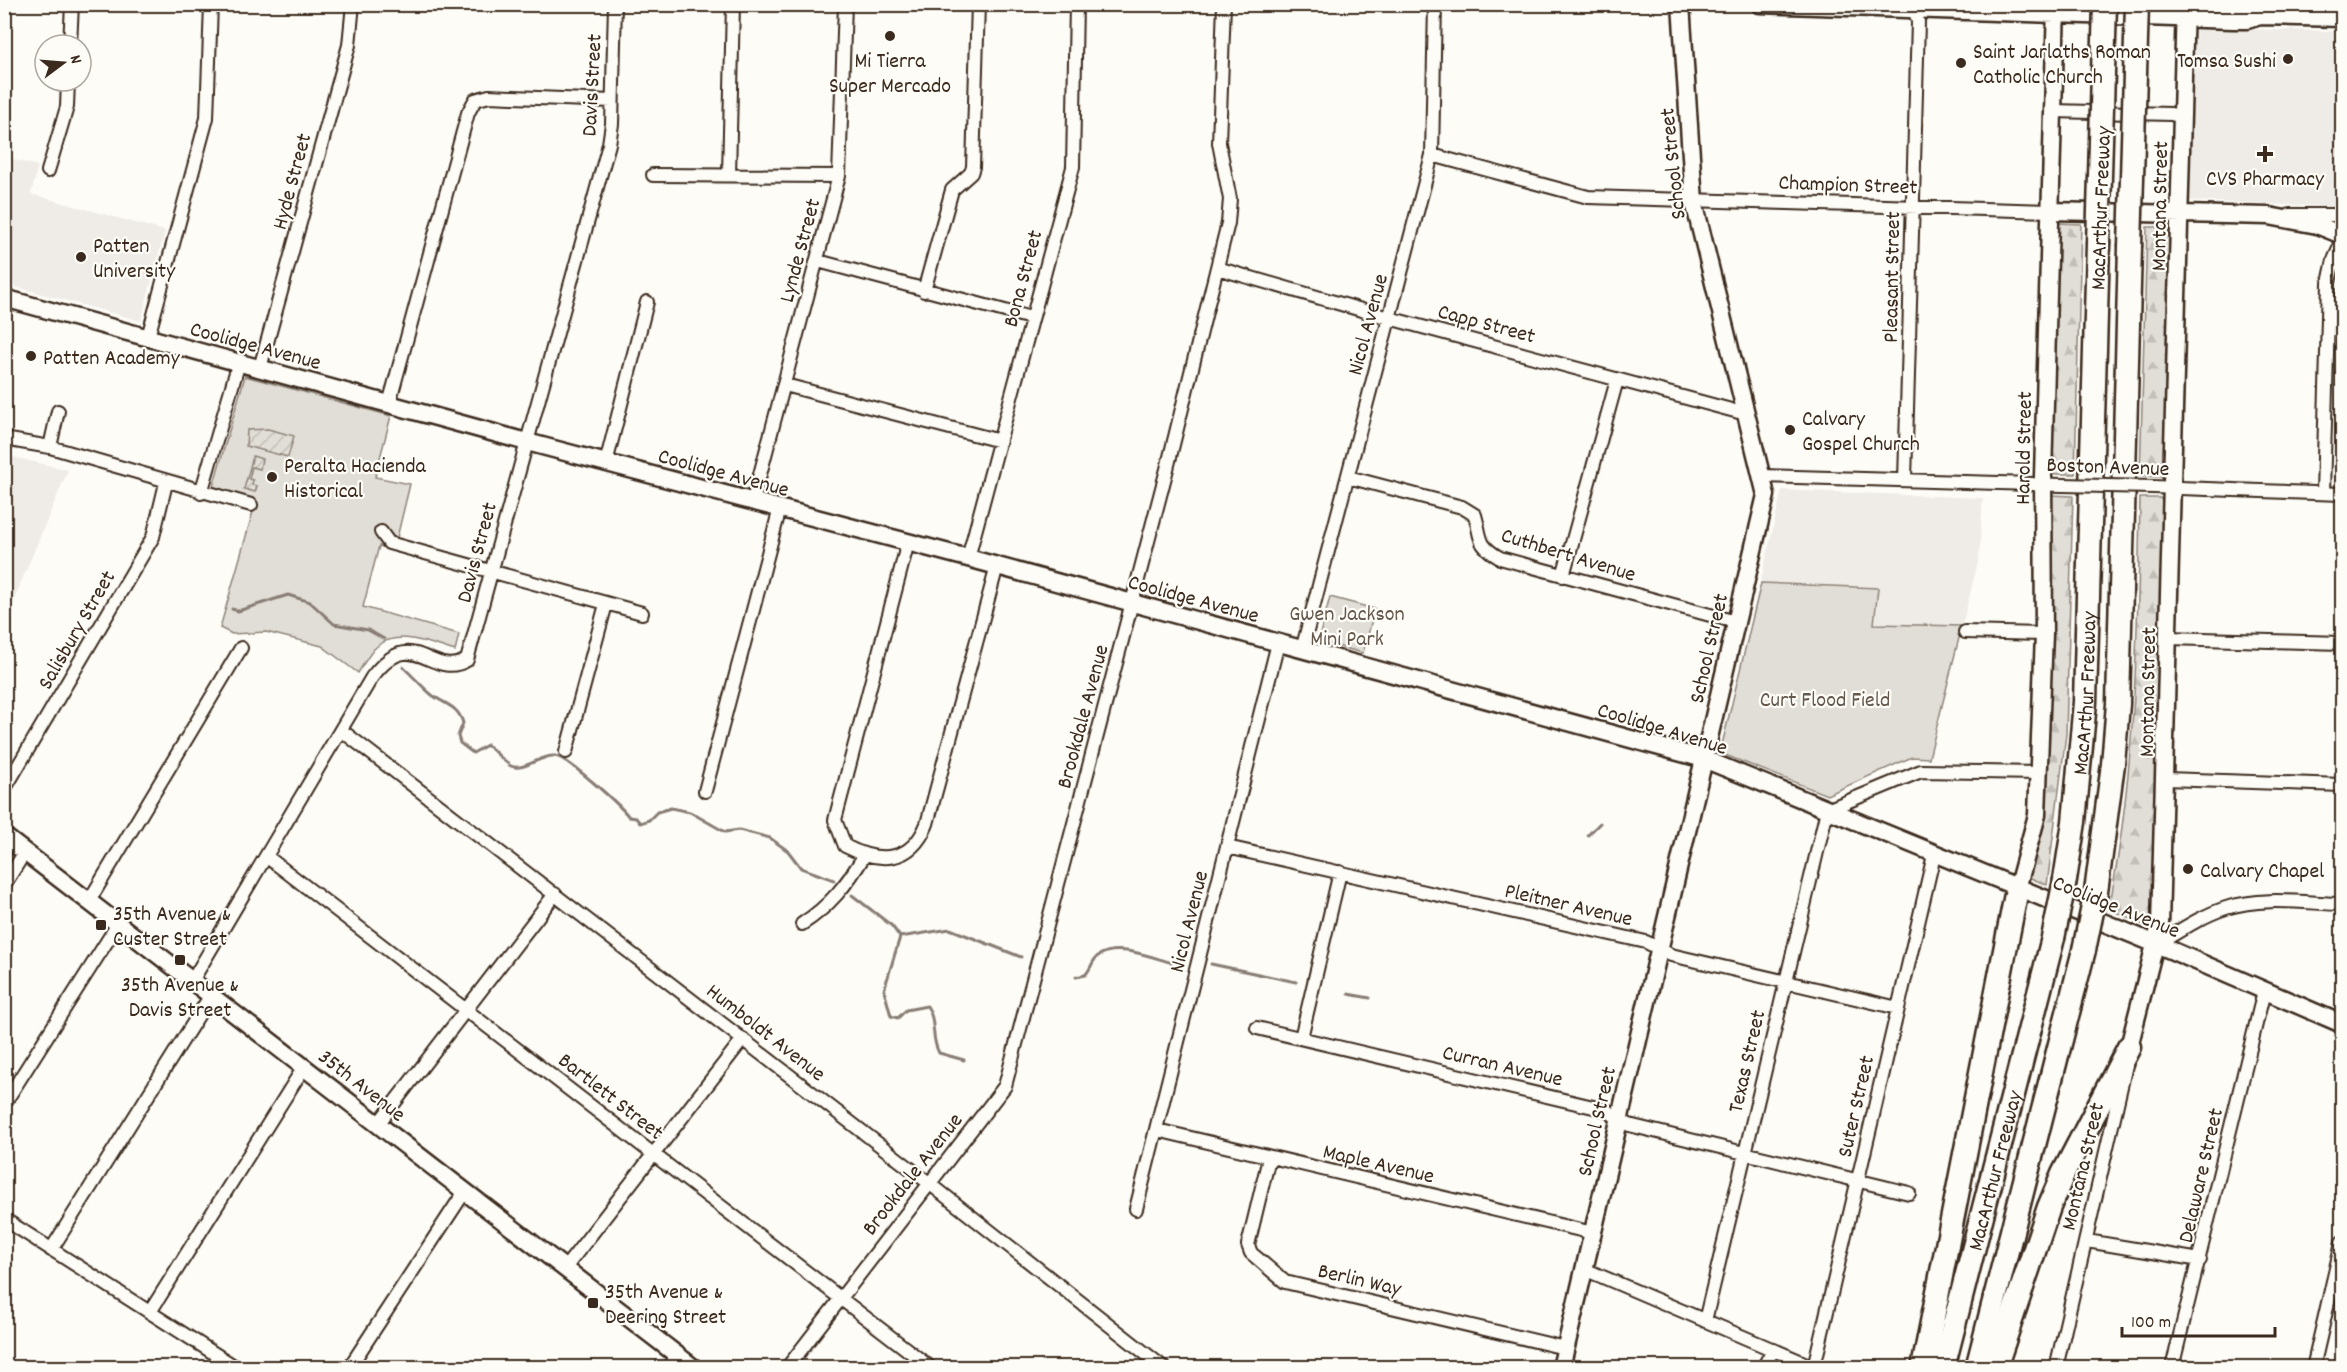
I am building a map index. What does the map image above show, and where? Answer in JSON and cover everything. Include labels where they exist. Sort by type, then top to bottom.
[{"type":"highway","name":"MacArthur Freeway","points":[[1943,1368],[2053,939],[2074,822],[2085,702],[2105,4]]},
{"type":"highway","name":"MacArthur Freeway","points":[[1977,1368],[2084,950],[2096,892],[2114,764],[2118,704],[2137,4]]},
{"type":"highway","points":[[1923,1368],[2017,889]]},
{"type":"highway","points":[[1995,1368],[2049,1207],[2063,1174],[2129,1047]]},
{"type":"street","points":[[71,33],[72,4]]},
{"type":"street","points":[[148,337],[207,118],[211,4]]},
{"type":"street","name":"Hyde Street","points":[[260,368],[349,45],[353,4]]},
{"type":"street","name":"Davis Street","points":[[192,981],[372,677],[384,661],[397,653],[407,652],[450,665],[459,665],[467,660],[609,144],[615,4]]},
{"type":"street","points":[[729,174],[733,4]]},
{"type":"street","name":"Lynde Street","points":[[753,501],[839,176],[845,4]]},
{"type":"street","points":[[924,291],[952,190],[971,173],[973,167],[978,4]]},
{"type":"street","name":"Bona Street","points":[[968,558],[1073,167],[1076,4]]},
{"type":"street","name":"Brookdale Avenue","points":[[787,1368],[1005,1086],[1132,603],[1228,223],[1230,200],[1219,143],[1224,4]]},
{"type":"street","name":"Nicol Avenue","points":[[1302,650],[1432,155],[1435,4]]},
{"type":"street","name":"School Street","points":[[1561,1368],[1618,1117],[1766,495],[1694,202],[1681,4]]},
{"type":"street","points":[[1760,4],[2185,11],[2207,19],[2247,20],[2287,10],[2343,18]]},
{"type":"street","points":[[2207,19],[2222,5],[2260,16]]},
{"type":"street","name":"Pleasant Street","points":[[1905,480],[1918,22],[1914,7]]},
{"type":"street","name":"Harold Street","points":[[2017,889],[2037,815],[2039,773],[2044,633],[2043,484],[2056,10]]},
{"type":"street","name":"Montana Street","points":[[2056,1368],[2125,1079],[2129,1047],[2160,925],[2166,779],[2185,11]]},
{"type":"street","points":[[48,171],[67,107],[68,93]]},
{"type":"street","points":[[389,404],[468,113],[475,100],[489,96],[612,101]]},
{"type":"street","points":[[2053,111],[2171,114],[2183,117]]},
{"type":"street","name":"Champion Street","points":[[1432,155],[1588,198],[1912,208],[2269,216],[2343,215]]},
{"type":"street","points":[[653,175],[839,176]]},
{"type":"street","name":"Champion Street","points":[[2269,216],[2317,225],[2343,235]]},
{"type":"street","points":[[2323,493],[2328,283],[2334,260],[2343,242]]},
{"type":"street","points":[[818,261],[1031,318]]},
{"type":"street","name":"Capp Street","points":[[1217,268],[1389,318],[1746,414]]},
{"type":"street","name":"Coolidge Avenue","points":[[4,298],[527,442],[968,558],[1704,759],[2343,1024]]},
{"type":"street","points":[[606,463],[647,302]]},
{"type":"street","points":[[201,493],[238,362]]},
{"type":"street","points":[[1563,576],[1617,380]]},
{"type":"street","points":[[784,385],[1000,441]]},
{"type":"street","points":[[51,447],[58,411]]},
{"type":"street","points":[[4,439],[51,447],[166,483],[251,505]]},
{"type":"street","name":"Boston Avenue","points":[[1763,476],[2343,494]]},
{"type":"street","name":"Cuthbert Avenue","points":[[1348,477],[1462,507],[1475,516],[1484,549],[1500,558],[1736,622]]},
{"type":"street","name":"Salisbury Street","points":[[4,790],[153,537],[166,483]]},
{"type":"street","points":[[705,791],[780,508]]},
{"type":"street","points":[[381,532],[389,543],[642,614]]},
{"type":"street","points":[[908,542],[835,820],[845,846],[864,856],[901,857],[920,841],[927,824],[997,566]]},
{"type":"street","points":[[566,752],[606,604]]},
{"type":"street","points":[[1965,632],[2044,633]]},
{"type":"street","points":[[2169,638],[2343,644]]},
{"type":"street","name":"Nicol Avenue","points":[[1136,1209],[1278,643]]},
{"type":"street","points":[[89,902],[241,648]]},
{"type":"street","name":"Humboldt Avenue","points":[[341,730],[929,1183],[1164,1368]]},
{"type":"street","points":[[1827,810],[1921,771],[2039,773]]},
{"type":"street","points":[[2166,779],[2343,785]]},
{"type":"street","name":"Texas Street","points":[[1705,1321],[1827,810]]},
{"type":"street","name":"35th Avenue","points":[[4,836],[565,1268],[672,1361],[694,1368]]},
{"type":"street","name":"Pleitner Avenue","points":[[1227,847],[1646,942],[1671,955],[1899,1008]]},
{"type":"street","points":[[4,885],[25,852]]},
{"type":"street","name":"Suter Street","points":[[1815,1367],[1934,855]]},
{"type":"street","name":"Bartlett Street","points":[[266,856],[931,1368]]},
{"type":"street","points":[[802,924],[821,912],[843,890],[864,856]]},
{"type":"street","points":[[1301,1038],[1340,872]]},
{"type":"street","points":[[378,1124],[555,894]]},
{"type":"street","points":[[2156,945],[2212,914],[2242,904],[2273,901],[2343,904]]},
{"type":"street","points":[[4,1104],[118,924]]},
{"type":"street","name":"Delaware Street","points":[[2172,1368],[2264,991]]},
{"type":"street","points":[[51,1250],[211,995]]},
{"type":"street","name":"Curran Avenue","points":[[1257,1028],[1606,1110],[1629,1125],[1910,1193]]},
{"type":"street","points":[[565,1268],[743,1039]]},
{"type":"street","points":[[150,1312],[304,1067]]},
{"type":"street","name":"Maple Avenue","points":[[1157,1130],[1593,1233]]},
{"type":"street","name":"Berlin Way","points":[[1269,1158],[1248,1245],[1251,1253],[1285,1282],[1565,1348]]},
{"type":"street","points":[[349,1368],[465,1191]]},
{"type":"street","points":[[4,1220],[237,1368]]},
{"type":"street","points":[[2087,1241],[2200,1260]]},
{"type":"street","points":[[2313,1368],[2343,1242]]},
{"type":"street","points":[[1584,1269],[1815,1367]]},
{"type":"street","points":[[1763,1368],[1773,1350]]},
{"type":"shaded area","points":[[2274,5],[2342,5],[2342,133],[2340,134],[2337,207],[2188,201],[2196,28],[2335,31],[2334,10]]},
{"type":"shaded area","name":"Patten University","points":[[4,157],[38,166],[31,194],[165,231],[141,321],[5,284]]},
{"type":"shaded area","points":[[4,455],[68,470],[5,621]]},
{"type":"shaded area","name":"Curt Flood Field","points":[[1782,490],[1983,498],[1979,558],[1929,758],[1912,757],[1827,795],[1720,753]]},
{"type":"green space","points":[[2057,223],[2081,224],[2075,474],[2056,474],[2049,470]]},
{"type":"green space","points":[[2172,224],[2167,474],[2160,477],[2140,476],[2147,227],[2169,227]]},
{"type":"green space","points":[[245,376],[391,416],[375,477],[410,484],[394,550],[379,546],[363,607],[459,634],[455,651],[424,641],[392,639],[374,649],[358,673],[322,646],[266,632],[232,634],[220,628],[256,501],[212,490]]},
{"type":"green space","points":[[268,429],[294,436],[288,457],[246,446],[247,430]]},
{"type":"green space","points":[[253,456],[262,459],[260,469],[252,467],[249,479],[253,480],[252,485],[257,486],[255,492],[244,489]]},
{"type":"green space","points":[[2050,495],[2073,496],[2066,734],[2047,885],[2026,876]]},
{"type":"green space","points":[[2140,498],[2160,498],[2163,502],[2154,912],[2151,928],[2109,909],[2125,807],[2134,704]]},
{"type":"green space","name":"Curt Flood Field","points":[[1761,583],[1878,588],[1874,624],[1962,626],[1929,758],[1912,757],[1827,795],[1720,753]]},
{"type":"green space","name":"Gwen Jackson Mini Park","points":[[1330,597],[1375,609],[1363,653],[1318,641]]},
{"type":"waterway","points":[[232,609],[238,611],[288,595],[310,602],[334,624],[368,630],[384,639]]},
{"type":"waterway","points":[[403,667],[432,695],[458,713],[463,723],[458,736],[460,743],[473,753],[487,745],[509,765],[516,767],[555,756],[582,773],[629,817],[636,818],[640,823],[649,820],[657,812],[671,808],[690,812],[725,832],[739,830],[770,838],[788,851],[801,868],[834,880]]},
{"type":"waterway","points":[[1588,835],[1600,823]]},
{"type":"waterway","points":[[852,895],[892,926],[900,937]]},
{"type":"waterway","points":[[900,937],[950,929],[1021,957]]},
{"type":"waterway","points":[[900,937],[884,990],[891,1016],[898,1018],[906,1010],[927,1006],[932,1017],[939,1053],[964,1060]]},
{"type":"waterway","points":[[1076,977],[1085,975],[1098,956],[1115,950],[1135,952],[1173,963]]},
{"type":"waterway","points":[[1211,964],[1296,982]]},
{"type":"waterway","points":[[1348,994],[1370,998]]},
{"type":"place","name":"Mi Tierra Super Mercado","points":[[890,36]]},
{"type":"place","name":"Tomsa Sushi","points":[[2288,59]]},
{"type":"place","name":"Saint Jarlaths Roman Catholic Church","points":[[1961,63]]},
{"type":"place","name":"CVS Pharmacy","points":[[2265,154]]},
{"type":"place","name":"Patten University","points":[[81,257]]},
{"type":"place","name":"Patten Academy","points":[[31,356]]},
{"type":"place","name":"Calvary Gospel Church","points":[[1790,430]]},
{"type":"place","name":"Peralta Hacienda Historical","points":[[272,477]]},
{"type":"place","name":"Calvary Chapel","points":[[2188,869]]},
{"type":"place","name":"35th Avenue & Custer Street","points":[[101,925]]},
{"type":"place","name":"35th Avenue & Davis Street","points":[[180,960]]},
{"type":"place","name":"35th Avenue & Deering Street","points":[[593,1303]]}]
